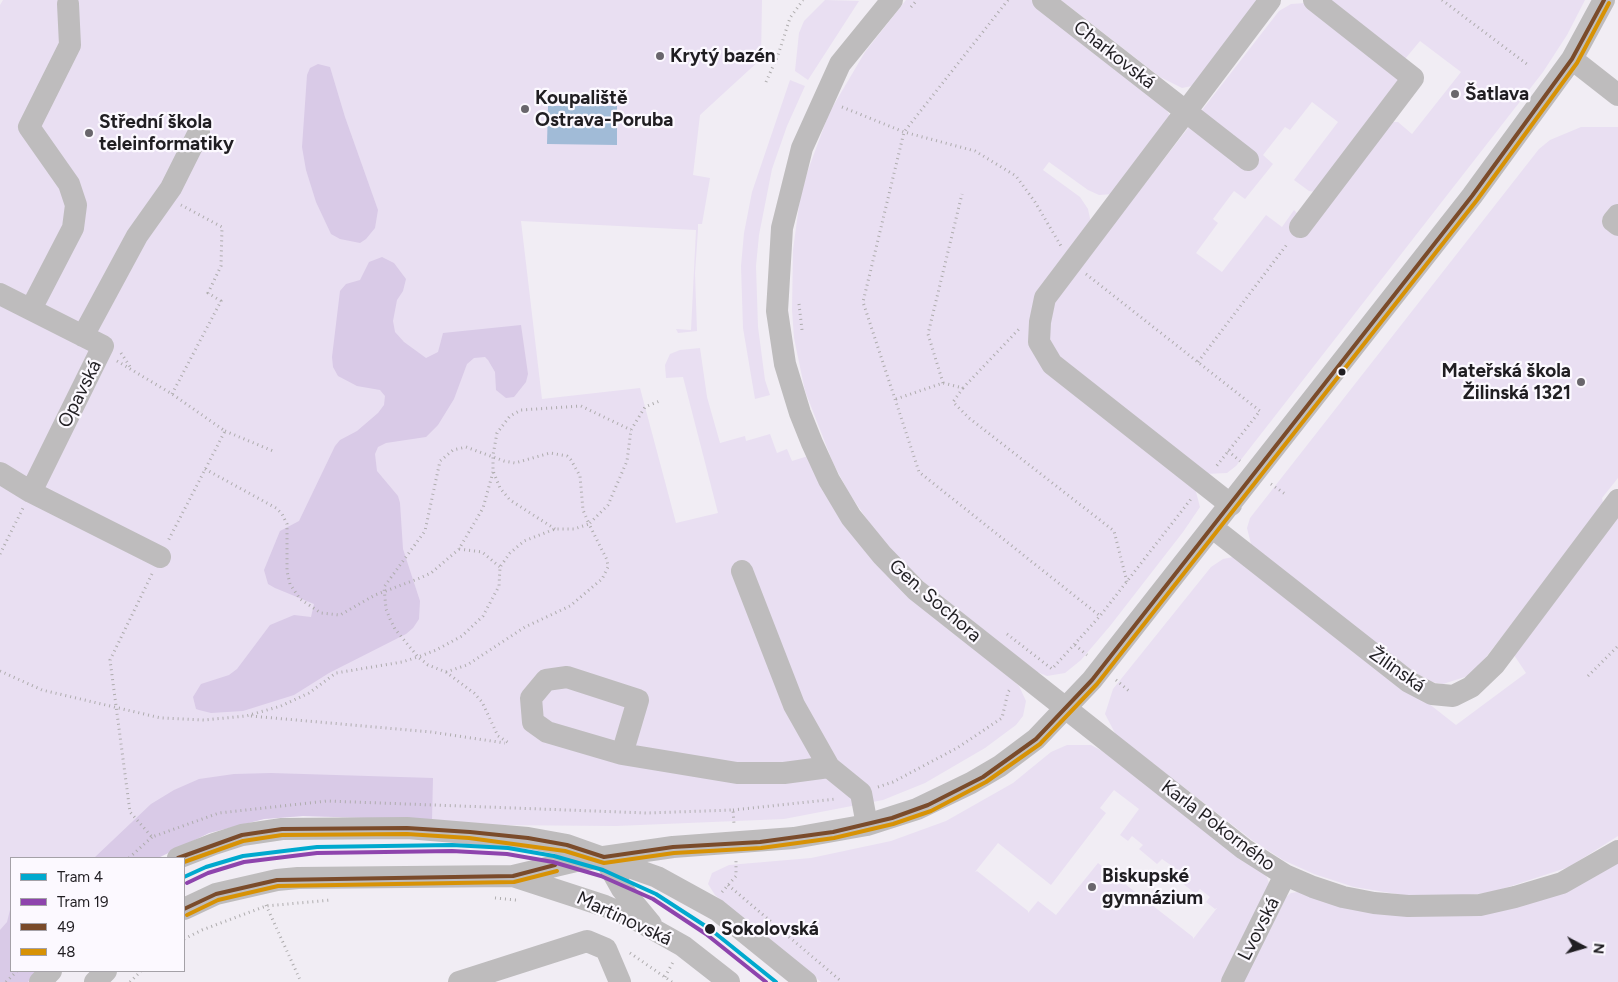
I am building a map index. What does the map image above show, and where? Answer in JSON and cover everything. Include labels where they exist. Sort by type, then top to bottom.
[{"type":"street","name":"Charkovská","points":[[1043,0],[1248,160]]},
{"type":"street","points":[[1231,505],[1052,364],[1039,342],[1040,322],[1045,298],[1185,110],[1270,0]]},
{"type":"street","points":[[1300,227],[1413,78],[1314,0]]},
{"type":"street","points":[[513,876],[551,866],[673,847],[814,836],[867,825],[917,809],[983,777],[1036,739],[1066,710],[1213,528],[1472,196],[1572,59],[1604,0]]},
{"type":"street","points":[[31,309],[73,228],[76,205],[69,184],[29,127],[70,45],[68,4]]},
{"type":"street","name":"Gen. Sochora","points":[[899,6],[840,64],[802,148],[782,228],[777,311],[785,364],[800,413],[829,480],[851,516],[882,555],[916,590],[1066,710]]},
{"type":"street","points":[[1572,59],[1618,94]]},
{"type":"street","points":[[83,336],[137,236],[171,188],[199,132]]},
{"type":"street","points":[[1618,215],[1613,222],[1618,225]]},
{"type":"street","name":"Opavská","points":[[0,294],[109,350],[31,492]]},
{"type":"street","points":[[0,473],[31,492],[160,557]]},
{"type":"street","name":"Žilinská","points":[[1213,528],[1409,682],[1432,694],[1453,696],[1471,687],[1495,664],[1618,500]]},
{"type":"street","points":[[742,571],[794,705],[829,767],[861,793],[867,825]]},
{"type":"street","points":[[622,754],[638,700],[567,677],[546,680],[531,698],[533,722],[547,732],[622,754],[737,773],[784,773],[829,767]]},
{"type":"street","name":"Karla Pokorného","points":[[1066,710],[1244,849],[1285,875],[1343,897],[1374,903],[1408,906],[1472,905],[1515,897],[1562,883],[1618,852]]},
{"type":"street","points":[[181,857],[214,844],[248,834],[282,829],[425,829],[528,838],[567,846],[604,857],[656,877],[711,906],[806,982]]},
{"type":"street","points":[[604,857],[622,889],[659,934]]},
{"type":"street","name":"Lvovská","points":[[1232,982],[1285,875]]},
{"type":"street","name":"Martinovská","points":[[185,908],[216,894],[255,883],[298,878],[513,876],[605,906],[659,934],[677,956],[729,982]]},
{"type":"street","points":[[458,982],[587,940],[606,949],[620,982]]},
{"type":"street","points":[[40,982],[50,972]]},
{"type":"street","points":[[95,982],[105,972]]},
{"type":"path","points":[[766,82],[778,55],[790,18],[803,0]]},
{"type":"path","points":[[899,6],[917,0]]},
{"type":"path","points":[[1008,0],[904,132],[863,302],[920,472],[1100,616]]},
{"type":"path","points":[[1442,0],[1528,65]]},
{"type":"path","points":[[844,98],[839,106],[904,132],[975,151],[1016,176],[1035,202],[1071,262],[1260,411],[1100,616],[1052,669],[1005,632]]},
{"type":"path","points":[[943,383],[928,334],[962,194]]},
{"type":"path","points":[[172,394],[221,301],[208,293],[221,266],[222,228],[180,204],[174,212]]},
{"type":"path","points":[[1198,362],[1300,227]]},
{"type":"path","points":[[798,296],[803,333]]},
{"type":"path","points":[[1040,322],[1026,322],[963,388],[953,402],[969,418],[1114,530],[1127,582]]},
{"type":"path","points":[[109,350],[132,369]]},
{"type":"path","points":[[109,350],[132,369],[225,430],[273,451]]},
{"type":"path","points":[[896,399],[943,383],[963,388]]},
{"type":"path","points":[[246,716],[281,706],[309,693],[336,673],[402,662],[436,650],[462,636],[483,616],[499,586],[500,567],[510,553],[524,541],[555,529],[574,529],[589,524],[608,505],[627,461],[632,430],[646,407],[662,400]]},
{"type":"path","points":[[205,469],[276,508],[282,514],[287,524],[286,571],[290,584],[300,599],[314,610],[327,615],[340,615],[383,593],[431,573],[459,549],[484,508],[493,471],[493,456],[497,433],[510,416],[521,410],[581,406],[632,430]]},
{"type":"path","points":[[152,838],[130,812],[114,706],[110,660],[225,430]]},
{"type":"path","points":[[0,671],[42,690],[161,718],[204,720],[246,716],[431,732],[509,743],[498,736],[482,702],[446,672],[428,665],[418,657],[395,629],[386,609],[383,593],[384,587],[396,568],[413,549],[425,531],[440,460],[453,450],[466,447],[504,461],[515,463],[550,453],[567,456],[572,460],[580,476],[583,510],[607,560],[608,567],[602,580],[570,606],[525,627],[467,665],[446,672]]},
{"type":"path","points":[[493,471],[500,488],[510,500],[555,529]]},
{"type":"path","points":[[0,554],[31,492]]},
{"type":"path","points":[[459,549],[482,552],[500,567]]},
{"type":"path","points":[[1588,676],[1618,646]]},
{"type":"path","points":[[130,857],[152,838],[219,813],[326,801],[647,813],[733,810],[841,798],[893,782],[957,748],[1002,718],[1008,692],[1036,656]]},
{"type":"path","points":[[711,906],[736,876],[733,810]]},
{"type":"path","points":[[255,883],[301,982]]},
{"type":"path","points":[[728,885],[842,982]]},
{"type":"path","points":[[489,898],[508,898],[526,902]]},
{"type":"path","points":[[185,938],[202,930],[266,906],[339,899]]},
{"type":"path","points":[[606,949],[625,949],[672,982]]},
{"type":"path","points":[[664,960],[677,956]]},
{"type":"path","points":[[677,956],[679,970]]},
{"type":"path","points":[[665,977],[677,956]]},
{"type":"path","points":[[6,982],[16,972]]},
{"type":"path","points":[[130,982],[140,972]]},
{"type":"shaded area","points":[[3,0],[762,0],[761,59],[700,115],[693,175],[710,178],[702,224],[698,224],[695,273],[697,331],[678,333],[676,329],[691,330],[696,230],[521,221],[542,399],[640,388],[676,523],[718,513],[683,377],[666,378],[665,365],[670,354],[680,350],[700,348],[707,397],[720,443],[745,436],[746,441],[770,434],[777,453],[787,449],[792,461],[808,456],[814,470],[1019,686],[1026,701],[1023,716],[1016,725],[985,748],[925,783],[883,800],[784,819],[616,826],[489,825],[432,820],[303,816],[264,819],[209,833],[160,857],[10,857],[10,972],[28,982],[0,982],[0,5]]},
{"type":"shaded area","points":[[825,0],[859,1],[808,80],[795,71],[799,33],[804,21]]},
{"type":"shaded area","points":[[906,0],[1034,0],[1160,98],[1169,114],[1169,124],[1113,194],[1099,195],[1088,190],[1049,162],[1043,170],[1080,197],[1088,209],[1091,223],[1034,347],[1195,488],[1200,507],[1183,532],[1110,626],[1081,660],[1065,673],[1047,676],[1032,670],[939,597],[881,540],[849,493],[833,463],[805,391],[794,338],[792,310],[793,250],[800,198],[829,113],[865,52]]},
{"type":"shaded area","points":[[1061,0],[1266,0],[1192,86],[1182,88],[1160,77]]},
{"type":"shaded area","points":[[1329,0],[1585,0],[1567,35],[1543,72],[1236,466],[1227,473],[1205,474],[1061,362],[1046,332],[1053,302],[1279,11],[1291,4],[1306,3],[1401,78],[1315,192],[1309,191],[1294,180],[1338,122],[1312,102],[1290,130],[1285,127],[1263,155],[1273,164],[1245,199],[1234,191],[1213,219],[1218,223],[1196,253],[1222,272],[1266,215],[1282,227],[1294,210],[1299,215],[1393,122],[1398,122],[1412,134],[1461,72],[1420,41],[1405,59]]},
{"type":"shaded area","points":[[318,64],[330,67],[345,117],[378,210],[375,228],[360,243],[340,239],[331,234],[316,202],[306,170],[302,147],[307,75],[310,68]]},
{"type":"shaded area","points":[[790,80],[805,86],[787,126],[772,169],[759,235],[756,266],[758,327],[765,380],[770,395],[755,399],[743,328],[741,266],[744,233],[752,192]]},
{"type":"shaded area","points":[[1581,127],[1618,127],[1618,478],[1602,498],[1604,507],[1479,666],[1468,676],[1443,684],[1426,681],[1252,548],[1247,528],[1250,518],[1539,149],[1550,140]]},
{"type":"shaded area","points":[[382,257],[394,263],[406,279],[403,291],[397,300],[393,321],[395,332],[404,342],[426,358],[438,352],[443,333],[521,325],[528,374],[526,382],[514,397],[506,398],[496,390],[495,372],[488,360],[485,357],[474,358],[467,364],[454,399],[438,425],[426,437],[386,443],[378,447],[375,454],[377,471],[398,496],[403,549],[420,601],[419,619],[413,628],[406,634],[329,673],[294,695],[243,711],[211,713],[196,709],[193,697],[201,684],[229,675],[237,669],[270,625],[294,615],[311,617],[314,604],[268,584],[264,570],[280,531],[299,521],[335,446],[340,440],[357,431],[378,413],[384,405],[385,396],[380,390],[357,386],[338,376],[333,367],[332,357],[340,291],[346,284],[360,280],[369,262]]},
{"type":"shaded area","points":[[1618,511],[1618,836],[1569,867],[1493,892],[1462,896],[1409,896],[1354,887],[1314,874],[1283,860],[1252,840],[1116,735],[1105,714],[1113,689],[1211,567],[1223,559],[1233,557],[1252,565],[1456,725],[1526,673],[1514,655]]},
{"type":"shaded area","points":[[1067,745],[1091,745],[1113,757],[1266,875],[1269,883],[1226,982],[821,982],[715,895],[708,884],[712,873],[729,865],[811,858],[891,841],[946,821],[1013,783],[1051,752]],"holes":[[[1114,790],[1139,809],[1120,835],[1128,841],[1132,836],[1143,845],[1139,849],[1157,864],[1162,859],[1182,873],[1178,880],[1196,894],[1200,889],[1210,897],[1206,902],[1215,909],[1217,908],[1193,939],[1193,937],[1098,863],[1056,915],[1038,901],[1028,913],[1028,911],[977,871],[975,872],[998,843],[1051,885],[1106,813],[1100,808]]]},
{"type":"shaded area","points":[[271,773],[433,778],[432,820],[303,816],[264,819],[209,833],[160,857],[95,857],[151,804],[174,790],[199,779],[234,774]]},
{"type":"shaded area","points":[[1618,858],[1618,982],[1243,982],[1286,897],[1291,893],[1305,891],[1409,915]]},
{"type":"shaded area","points":[[10,910],[10,972],[38,972],[28,982],[0,982],[0,930],[7,922]]},
{"type":"water","points":[[548,106],[617,106],[617,145],[547,144]]},
{"type":"tram line","name":"4","points":[[185,877],[206,867],[243,856],[317,847],[452,845],[508,848],[554,856],[603,870],[656,894],[710,929],[776,982]]},
{"type":"tram line","name":"19","points":[[187,883],[208,873],[244,862],[317,853],[452,851],[507,854],[553,862],[601,876],[653,899],[706,934],[766,982]]},
{"type":"transit line","name":"49","points":[[181,857],[242,835],[282,829],[407,828],[470,832],[528,838],[567,845],[604,857],[673,847],[760,842],[833,832],[892,818],[928,805],[983,777],[1036,739],[1092,680],[1472,196],[1572,59],[1604,0]]},
{"type":"transit line","name":"48","points":[[185,862],[243,841],[282,835],[407,834],[469,838],[565,851],[604,863],[674,853],[761,848],[834,838],[893,824],[931,811],[986,782],[1040,744],[1097,684],[1477,200],[1577,63],[1609,3]]},
{"type":"transit line","name":"49","points":[[185,909],[216,894],[277,880],[513,876],[555,865]]},
{"type":"transit line","name":"48","points":[[187,915],[218,900],[278,886],[514,882],[557,871]]},
{"type":"place","name":"Krytý bazén","points":[[660,56]]},
{"type":"place","name":"Šatlava","points":[[1455,94]]},
{"type":"place","name":"Koupaliště Ostrava-Poruba","points":[[525,109]]},
{"type":"place","name":"Střední škola teleinformatiky","points":[[89,133]]},
{"type":"place","name":"Mateřská škola Žilinská 1321","points":[[1581,382]]},
{"type":"place","name":"Biskupské gymnázium","points":[[1092,887]]},
{"type":"place","name":"Sokolovská","points":[[710,929]]}]
